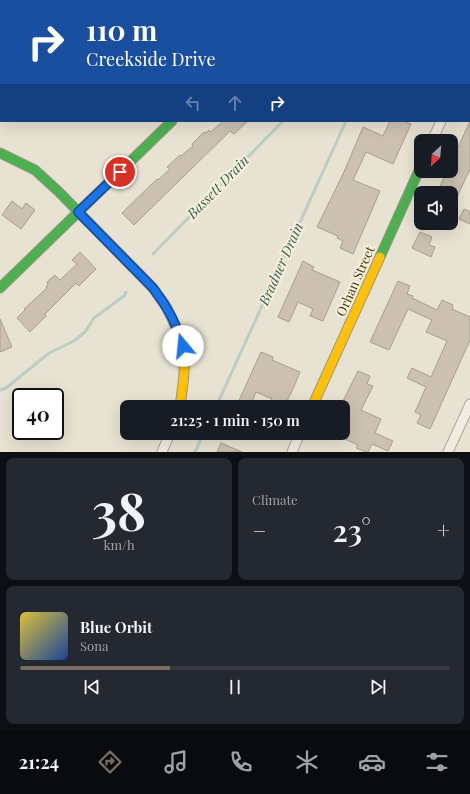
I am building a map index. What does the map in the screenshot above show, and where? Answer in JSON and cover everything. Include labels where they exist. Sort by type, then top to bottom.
[{"type":"street","points":[[0,288],[171,122]]},
{"type":"street","points":[[435,134],[441,122]]},
{"type":"street","points":[[0,153],[35,170],[153,288],[171,314],[182,340],[186,362],[181,400]]},
{"type":"street","name":"Orhan Street","points":[[315,400],[416,178]]},
{"type":"street","points":[[448,452],[470,404]]},
{"type":"street","points":[[162,452],[167,440]]},
{"type":"street","points":[[292,452],[297,440]]},
{"type":"building","points":[[222,122],[247,122],[234,134],[230,131],[134,225],[122,213],[157,179],[158,180],[170,169],[167,167],[193,146],[192,144],[204,132],[206,133],[209,130],[211,132]]},
{"type":"building","points":[[390,122],[406,122],[411,124],[393,164],[366,152],[353,180],[380,191],[353,254],[340,248],[343,241],[337,238],[338,236],[317,227],[344,172],[363,127],[383,136]]},
{"type":"building","points":[[470,122],[470,169],[458,195],[458,186],[440,186],[444,178],[458,178],[458,148]]},
{"type":"building","points":[[12,201],[22,209],[26,203],[35,210],[21,229],[2,215]]},
{"type":"building","points":[[464,209],[470,212],[470,224],[459,219]]},
{"type":"building","points":[[420,232],[432,237],[429,245],[435,247],[431,257],[412,248]]},
{"type":"building","points":[[80,252],[96,269],[79,286],[76,283],[45,314],[46,316],[30,332],[17,318],[25,310],[24,309],[47,288],[47,282],[55,275],[60,280],[77,264],[72,260]]},
{"type":"building","points":[[303,261],[314,267],[312,270],[340,282],[323,321],[310,316],[313,309],[298,302],[289,322],[278,317]]},
{"type":"building","points":[[398,281],[410,286],[407,294],[413,296],[412,298],[437,310],[442,300],[453,305],[452,309],[470,317],[470,340],[430,429],[417,423],[421,415],[415,412],[426,387],[407,378],[412,368],[431,377],[447,341],[426,332],[432,320],[408,309],[389,350],[370,342]]},
{"type":"building","points":[[0,319],[12,347],[0,352]]},
{"type":"building","points":[[261,352],[273,357],[272,360],[300,372],[288,400],[272,400],[256,392],[253,400],[239,400]]},
{"type":"building","points":[[358,371],[370,376],[367,384],[373,386],[361,410],[381,419],[375,433],[393,441],[388,451],[372,444],[368,452],[366,452],[356,448],[358,445],[347,440],[350,440],[350,400],[344,400]]},
{"type":"building","points":[[221,443],[242,452],[217,452]]},
{"type":"waterway","name":"Bassett Drain","points":[[153,254],[282,122]]},
{"type":"waterway","name":"Bradner Drain","points":[[219,400],[346,122]]},
{"type":"waterway","name":"Bassett Drain","points":[[0,390],[6,388],[49,353],[74,341],[85,332],[94,318],[124,296],[126,292]]},
{"type":"waterway","name":"Bradner Drain","points":[[195,452],[201,440]]},
{"type":"traffic: fast","points":[[0,288],[171,122]]},
{"type":"traffic: fast","points":[[0,153],[35,170],[59,192],[153,288],[167,308],[180,336]]},
{"type":"traffic: fast","points":[[380,257],[416,178]]},
{"type":"traffic: slow","points":[[315,400],[380,257]]},
{"type":"traffic: slow","points":[[180,336],[184,354],[181,400]]},
{"type":"route","points":[[120,172],[78,212],[163,300],[175,321],[183,346]]}]
